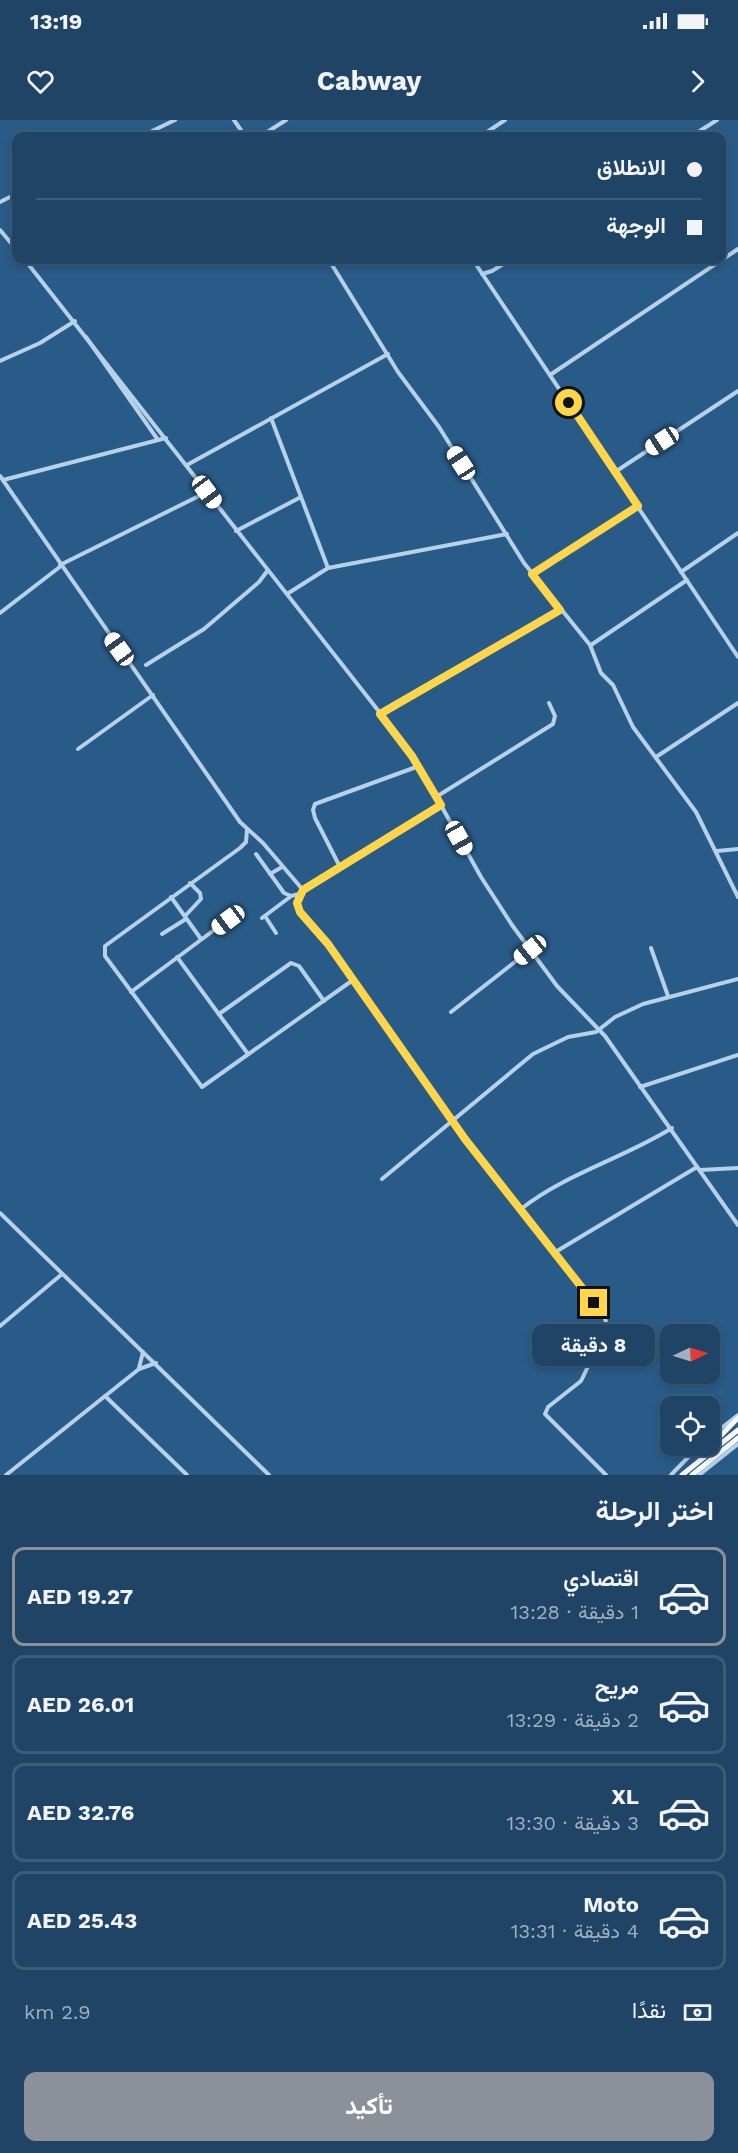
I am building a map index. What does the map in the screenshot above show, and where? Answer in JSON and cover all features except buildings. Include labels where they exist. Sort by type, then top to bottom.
[{"type":"main road","points":[[697,1462],[738,1416]]},
{"type":"main road","points":[[682,1475],[738,1430]]},
{"type":"main road","points":[[692,1475],[738,1438]]},
{"type":"street","points":[[150,132],[175,120]]},
{"type":"street","points":[[267,132],[286,120]]},
{"type":"street","points":[[487,132],[505,120]]},
{"type":"street","points":[[698,132],[717,120]]},
{"type":"street","points":[[0,230],[12,244]]},
{"type":"street","points":[[28,264],[75,320],[236,531],[380,714],[418,766],[492,895],[530,950],[557,986],[599,1030],[672,1128],[738,1225]]},
{"type":"street","points":[[332,264],[532,574],[590,645],[601,673],[613,685],[630,722],[686,798],[717,851],[738,897]]},
{"type":"street","points":[[476,264],[738,657]]},
{"type":"street","points":[[482,274],[503,264]]},
{"type":"street","points":[[550,375],[716,264]]},
{"type":"street","points":[[0,361],[47,339],[75,320]]},
{"type":"street","points":[[75,320],[158,440]]},
{"type":"street","points":[[187,465],[388,354]]},
{"type":"street","points":[[615,472],[738,391]]},
{"type":"street","points":[[271,418],[328,568]]},
{"type":"street","points":[[166,438],[2,478],[247,830],[263,843],[301,892]]},
{"type":"street","points":[[0,613],[61,565],[207,492]]},
{"type":"street","points":[[236,531],[301,497]]},
{"type":"street","points":[[532,574],[638,506]]},
{"type":"street","points":[[681,572],[738,533]]},
{"type":"street","points":[[287,594],[328,568],[507,534]]},
{"type":"street","points":[[146,665],[201,631],[259,582],[268,570]]},
{"type":"street","points":[[590,645],[687,580]]},
{"type":"street","points":[[380,714],[560,610]]},
{"type":"street","points":[[209,616],[212,621]]},
{"type":"street","points":[[78,749],[153,695]]},
{"type":"street","points":[[436,797],[553,724],[555,716],[549,703]]},
{"type":"street","points":[[656,757],[738,703]]},
{"type":"street","points":[[340,867],[315,818],[313,810],[315,804],[418,766]]},
{"type":"street","points":[[276,933],[264,917],[291,896],[441,805]]},
{"type":"street","points":[[247,830],[246,842],[240,848],[171,897],[104,949],[105,956],[200,1086],[206,1086],[353,980]]},
{"type":"street","points":[[717,851],[738,849]]},
{"type":"street","points":[[256,854],[284,893],[291,896]]},
{"type":"street","points":[[270,874],[282,867]]},
{"type":"street","points":[[162,934],[186,917],[201,899],[200,893],[190,883]]},
{"type":"street","points":[[301,892],[297,903],[300,912],[328,944],[452,1122],[602,1314],[607,1327],[581,1381],[548,1407],[545,1414],[606,1475]]},
{"type":"street","points":[[171,897],[201,939]]},
{"type":"street","points":[[131,992],[241,910]]},
{"type":"street","points":[[651,948],[668,996]]},
{"type":"street","points":[[451,1012],[530,950]]},
{"type":"street","points":[[177,957],[248,1054]]},
{"type":"street","points":[[219,1014],[291,963],[299,966],[324,1001]]},
{"type":"street","points":[[382,1179],[533,1054],[568,1037],[599,1030],[628,1010],[668,996],[738,979]]},
{"type":"street","points":[[640,1087],[738,1055]]},
{"type":"street","points":[[521,1209],[545,1192],[625,1155],[672,1128]]},
{"type":"street","points":[[557,1256],[560,1247],[698,1169],[738,1168]]},
{"type":"street","points":[[0,1213],[269,1475]]},
{"type":"street","points":[[0,1326],[62,1274]]},
{"type":"street","points":[[139,1369],[143,1352]]},
{"type":"street","points":[[6,1475],[139,1369],[156,1363]]},
{"type":"street","points":[[105,1396],[187,1475]]},
{"type":"street","points":[[720,1430],[738,1416]]},
{"type":"street","points":[[699,1475],[738,1444]]},
{"type":"street","points":[[671,1475],[689,1456]]},
{"type":"route","points":[[569,403],[638,506],[532,574],[560,610],[380,714],[412,756],[441,805],[303,890],[297,898],[297,908],[328,944],[465,1139],[594,1303]]}]
